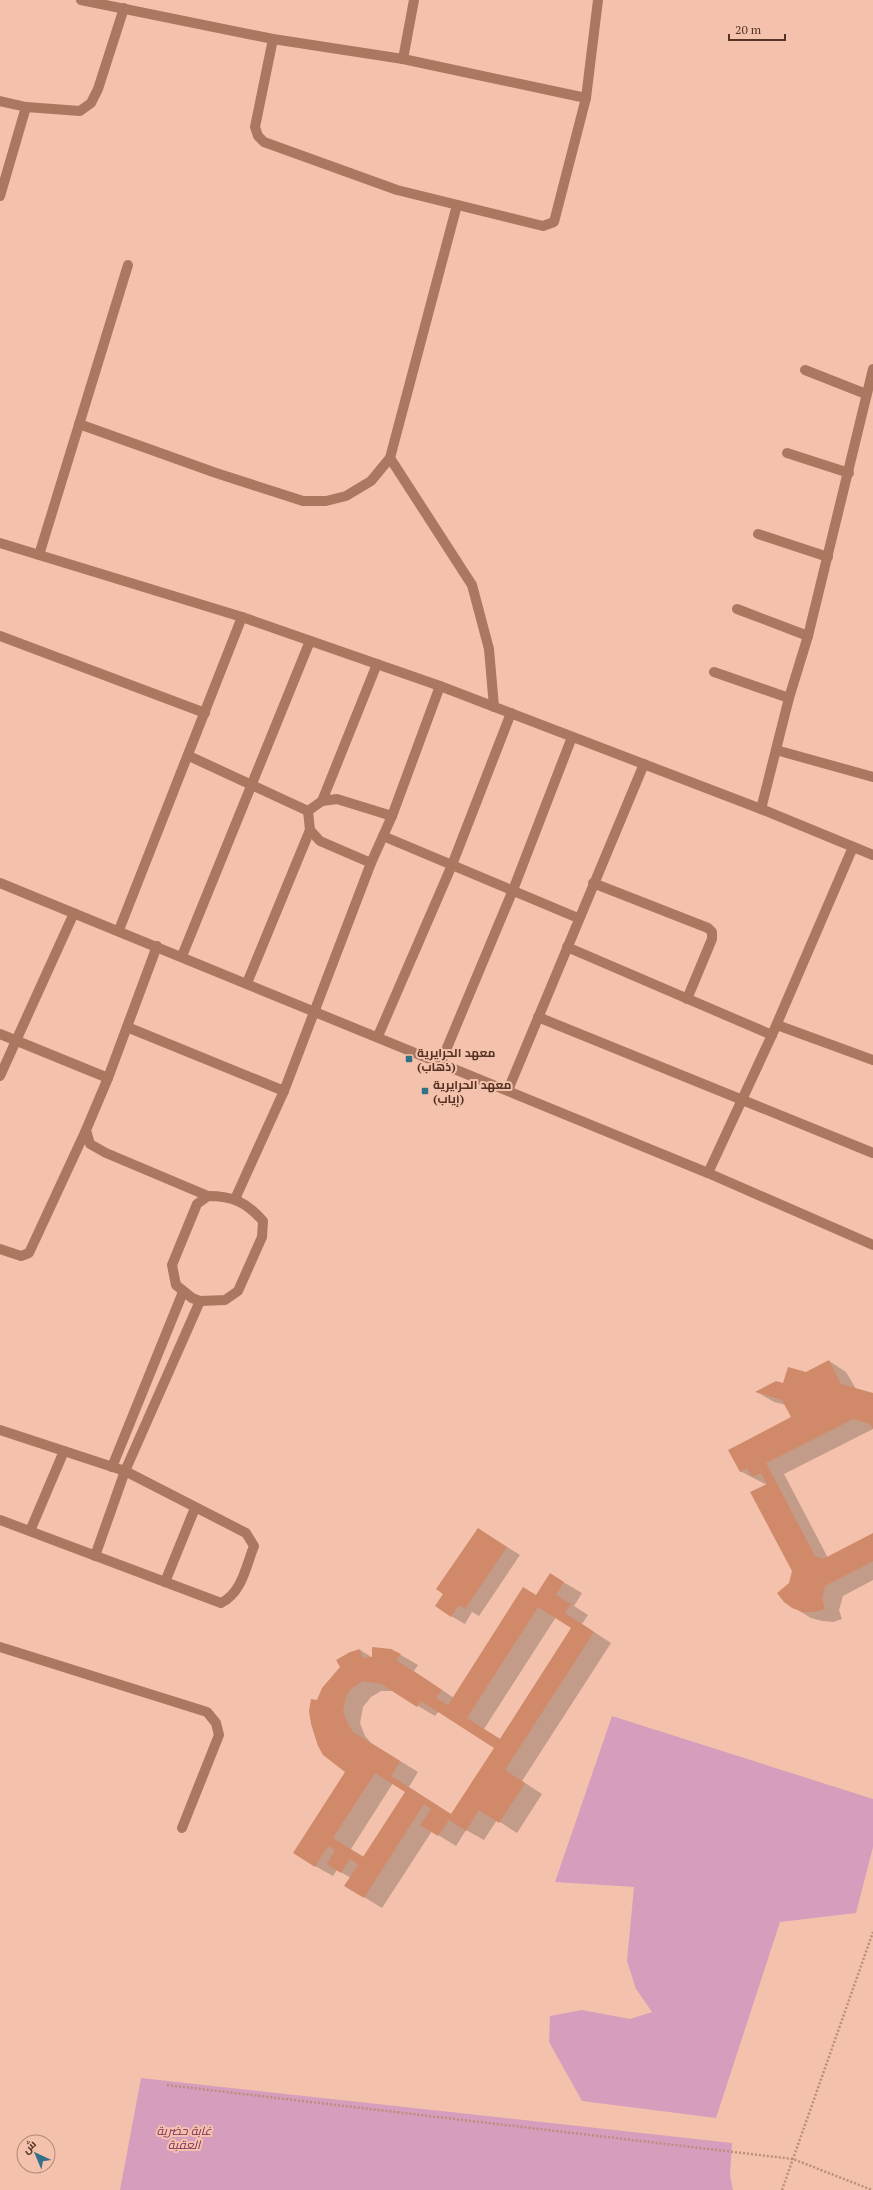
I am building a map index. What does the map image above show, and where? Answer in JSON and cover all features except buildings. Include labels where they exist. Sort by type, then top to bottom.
[{"type":"street","points":[[81,0],[273,39],[403,59],[586,98]]},
{"type":"street","points":[[403,59],[414,0]]},
{"type":"street","points":[[273,39],[255,127],[258,136],[264,142],[397,190],[543,226],[549,226],[554,222],[586,98],[598,0]]},
{"type":"street","points":[[0,101],[26,107],[80,111],[91,103],[98,89],[124,8]]},
{"type":"street","points":[[0,196],[26,107]]},
{"type":"street","points":[[79,424],[216,473],[303,501],[326,501],[346,496],[371,481],[390,458],[458,205]]},
{"type":"street","points":[[39,555],[128,265]]},
{"type":"street","points":[[761,809],[789,698],[808,636],[849,474],[866,394],[873,369]]},
{"type":"street","points":[[805,370],[866,394]]},
{"type":"street","points":[[787,453],[849,474]]},
{"type":"street","points":[[390,458],[472,585],[489,649],[494,707]]},
{"type":"street","points":[[758,534],[828,557]]},
{"type":"street","points":[[0,543],[242,617],[440,686],[761,809],[873,855]]},
{"type":"street","points":[[737,609],[808,636]]},
{"type":"street","points":[[119,930],[189,756],[242,617]]},
{"type":"street","points":[[0,636],[205,713]]},
{"type":"street","points":[[182,956],[310,641]]},
{"type":"street","points":[[322,801],[377,664]]},
{"type":"street","points":[[714,672],[789,698]]},
{"type":"street","points":[[235,1199],[284,1091],[371,863],[392,816],[440,686]]},
{"type":"street","points":[[378,1036],[452,865],[511,714]]},
{"type":"street","points":[[441,1062],[513,890],[572,737]]},
{"type":"street","points":[[776,750],[873,777]]},
{"type":"street","points":[[189,756],[308,811]]},
{"type":"street","points":[[508,1090],[578,918],[644,764]]},
{"type":"street","points":[[308,811],[322,801],[337,799],[392,816]]},
{"type":"street","points":[[247,983],[310,830],[308,811]]},
{"type":"street","points":[[310,830],[320,841],[371,863]]},
{"type":"street","points":[[384,836],[578,918]]},
{"type":"street","points":[[708,1172],[777,1025],[853,847]]},
{"type":"street","points":[[0,883],[119,930],[708,1172],[873,1245]]},
{"type":"street","points":[[593,883],[708,928],[712,932],[712,939],[687,999]]},
{"type":"street","points":[[0,1076],[74,913]]},
{"type":"street","points":[[0,1249],[21,1256],[29,1253],[86,1130],[108,1078],[157,946]]},
{"type":"street","points":[[567,947],[772,1035]]},
{"type":"street","points":[[538,1017],[873,1153]]},
{"type":"street","points":[[777,1025],[873,1060]]},
{"type":"street","points":[[127,1027],[284,1091]]},
{"type":"street","points":[[0,1034],[108,1078]]},
{"type":"street","points":[[86,1130],[90,1144],[106,1153],[208,1196],[235,1199],[252,1209],[263,1221],[262,1238],[238,1291],[225,1300],[200,1301],[183,1292],[176,1285],[172,1265],[197,1204],[208,1196]]},
{"type":"street","points":[[112,1467],[183,1292]]},
{"type":"street","points":[[95,1556],[125,1471],[200,1301]]},
{"type":"street","points":[[0,1430],[125,1471],[246,1533],[254,1546],[237,1590],[230,1599],[221,1603],[0,1520]]},
{"type":"street","points":[[30,1531],[64,1451]]},
{"type":"street","points":[[165,1582],[195,1508]]},
{"type":"street","points":[[0,1647],[207,1712],[216,1722],[219,1735],[182,1828]]},
{"type":"path","points":[[782,2190],[873,1932]]},
{"type":"path","points":[[167,2085],[793,2159],[872,2190]]},
{"type":"green space","points":[[612,1716],[873,1799],[873,1847],[856,1913],[780,1922],[716,2118],[582,2101],[549,2042],[550,2016],[582,2010],[630,2019],[652,2012],[636,1989],[627,1961],[634,1887],[555,1882]]},
{"type":"green space","name":"غابة حضرية العقبة","points":[[141,2078],[732,2143],[730,2176],[733,2190],[120,2190]]},
{"type":"place","name":"معهد الحرايرية (ذهاب)","points":[[409,1059]]},
{"type":"place","name":"معهد الحرايرية (إياب)","points":[[425,1091]]}]
